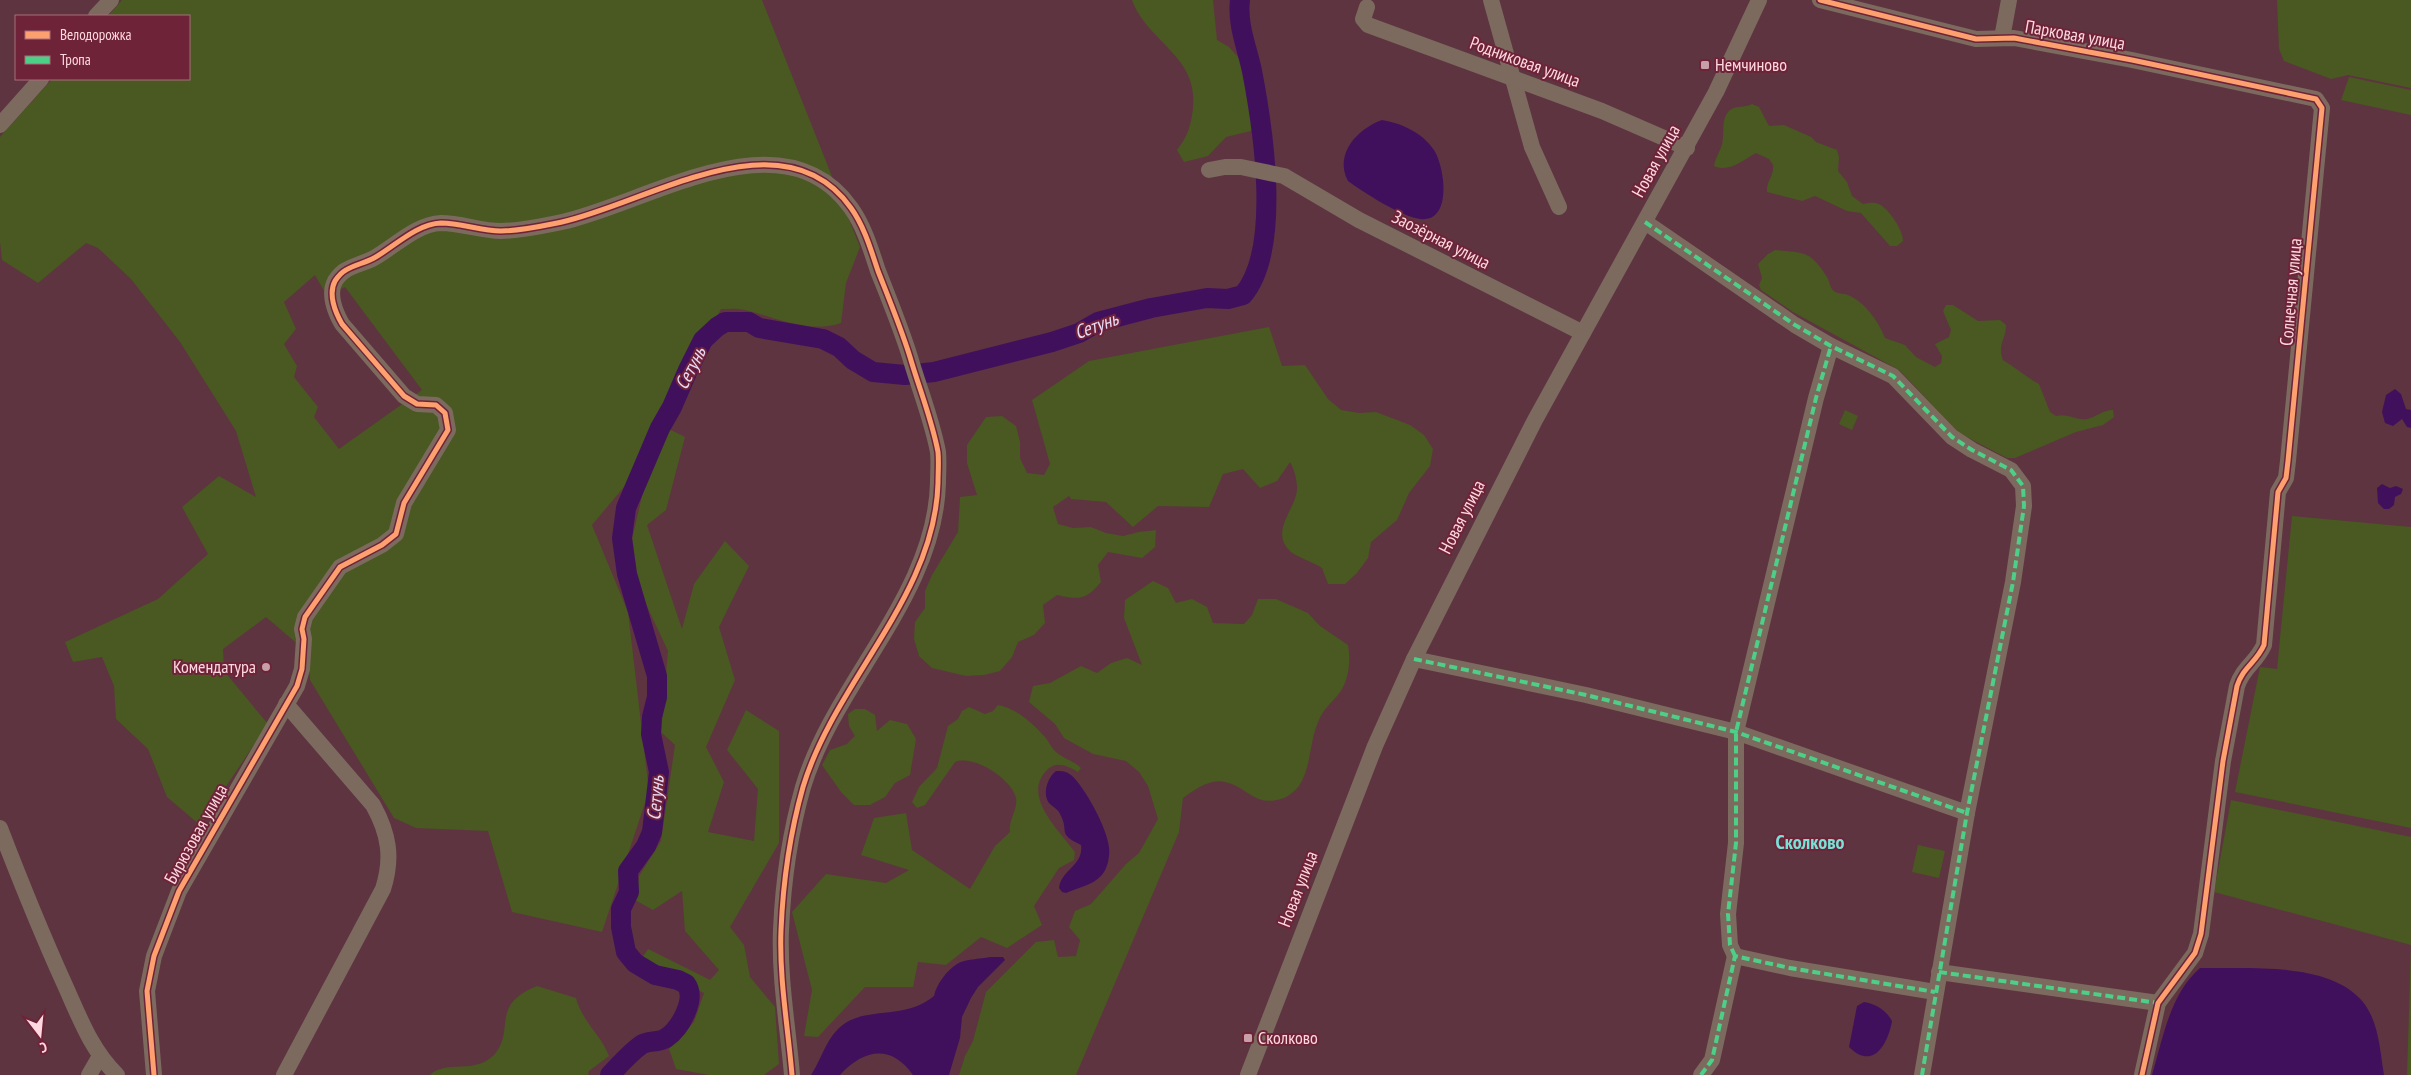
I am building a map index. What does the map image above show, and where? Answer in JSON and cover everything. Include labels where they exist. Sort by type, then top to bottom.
[{"type":"street","points":[[97,15],[111,0]]},
{"type":"street","points":[[1491,0],[1532,147],[1559,207]]},
{"type":"street","name":"Новая улица","points":[[1248,1075],[1376,746],[1414,659],[1510,467],[1687,148],[1760,0]]},
{"type":"street","name":"Парковая улица","points":[[1820,0],[1976,39],[2014,38],[2123,58],[2316,99],[2322,108]]},
{"type":"street","points":[[2002,38],[2009,0]]},
{"type":"street","name":"Родниковая улица","points":[[1367,7],[1363,19],[1368,25],[1602,111],[1687,148]]},
{"type":"street","points":[[0,125],[39,80]]},
{"type":"street","name":"Солнечная улица","points":[[2158,1003],[2195,953],[2201,934],[2223,761],[2233,705],[2241,674],[2247,666],[2258,659],[2264,646],[2278,492],[2286,478],[2322,108]]},
{"type":"street","name":"Бирюзовая улица","points":[[154,1075],[147,991],[154,956],[179,890],[297,686],[302,669],[304,640],[302,629],[305,617],[340,567],[382,545],[396,534],[404,503],[448,430],[445,413],[436,405],[417,404],[404,396],[342,324],[335,311],[333,290],[336,278],[347,269],[372,259],[422,227],[440,223],[502,231],[546,225],[576,219],[720,170],[758,164],[784,165],[815,174],[838,193],[853,210],[867,240],[904,340],[938,455],[935,516],[928,544],[903,599],[836,712],[804,785],[794,824],[786,869],[781,931],[792,1075]]},
{"type":"street","name":"Заозёрная улица","points":[[1209,170],[1241,167],[1284,176],[1368,225],[1583,333]]},
{"type":"street","points":[[1645,222],[1795,325],[1831,346],[1893,376],[1952,436],[1972,450],[2011,470],[2023,486],[2024,506],[2013,582],[1967,813],[1922,1075]]},
{"type":"street","points":[[1701,1075],[1712,1060],[1735,956],[1730,946],[1728,914],[1736,844],[1736,732],[1816,398],[1831,346]]},
{"type":"street","points":[[1414,659],[1586,695],[1736,732],[1967,813]]},
{"type":"street","points":[[284,1075],[382,889],[389,871],[390,858],[381,821],[373,805],[286,704]]},
{"type":"street","points":[[0,828],[55,963],[88,1037],[100,1056],[117,1075]]},
{"type":"street","points":[[1735,956],[1790,968],[1935,992]]},
{"type":"street","points":[[1939,972],[2158,1003],[2142,1075]]},
{"type":"street","points":[[90,1075],[100,1056]]},
{"type":"green space","points":[[122,0],[762,0],[860,247],[846,283],[841,323],[817,327],[804,326],[742,309],[721,309],[629,481],[592,525],[628,612],[649,791],[602,932],[512,912],[488,831],[416,828],[394,818],[310,680],[308,653],[266,617],[223,649],[224,671],[268,724],[200,825],[167,797],[148,749],[116,719],[114,686],[102,657],[73,662],[65,642],[158,599],[208,554],[182,507],[219,476],[256,497],[236,431],[180,342],[131,279],[98,248],[86,243],[38,283],[2,260],[0,242],[0,137],[51,80],[190,80],[190,15],[109,15]],"holes":[[[315,275],[327,296],[345,287],[422,390],[339,449],[314,417],[318,407],[294,377],[297,366],[284,344],[296,329],[284,302]]]},
{"type":"green space","points":[[1132,0],[1213,0],[1217,40],[1229,47],[1238,57],[1244,69],[1255,119],[1251,131],[1226,137],[1208,156],[1184,162],[1177,150],[1190,125],[1193,108],[1193,90],[1188,75],[1180,62],[1139,15]]},
{"type":"green space","points":[[2277,0],[2411,0],[2411,88],[2348,75],[2331,79],[2284,61],[2279,49]]},
{"type":"green space","points":[[2349,77],[2411,90],[2411,115],[2341,100]]},
{"type":"green space","points":[[1752,104],[1759,107],[1769,126],[1784,125],[1811,137],[1816,142],[1837,150],[1839,157],[1838,171],[1847,182],[1852,196],[1863,204],[1875,203],[1883,207],[1898,226],[1903,241],[1897,246],[1890,246],[1861,213],[1847,211],[1815,196],[1802,201],[1767,192],[1773,165],[1769,159],[1756,153],[1730,167],[1720,168],[1714,166],[1723,140],[1724,122],[1727,114],[1733,108]]},
{"type":"green space","points":[[1775,250],[1806,254],[1811,257],[1821,268],[1834,291],[1854,298],[1866,307],[1885,338],[1905,345],[1916,357],[1935,367],[1941,363],[1942,356],[1935,344],[1949,337],[1951,330],[1943,311],[1946,305],[1953,305],[1978,321],[2000,320],[2006,325],[2001,346],[2003,360],[2039,384],[2050,412],[2056,416],[2064,415],[2083,419],[2113,410],[2114,417],[2103,425],[2076,432],[2015,458],[2007,458],[1959,433],[1899,370],[1793,312],[1761,290],[1759,285],[1762,278],[1758,264]]},
{"type":"green space","points":[[1269,327],[1282,366],[1305,365],[1328,399],[1341,410],[1359,413],[1376,412],[1410,425],[1424,435],[1433,449],[1430,466],[1409,493],[1397,520],[1371,542],[1368,558],[1357,573],[1345,584],[1328,584],[1322,568],[1291,552],[1285,544],[1282,536],[1283,528],[1296,496],[1297,488],[1295,474],[1290,462],[1277,481],[1260,488],[1243,469],[1223,474],[1209,507],[1158,506],[1133,527],[1106,502],[1071,499],[1069,496],[1053,507],[1058,524],[1073,528],[1091,527],[1106,533],[1123,536],[1156,530],[1155,547],[1142,558],[1108,552],[1098,565],[1101,582],[1096,588],[1086,595],[1077,598],[1057,595],[1043,605],[1045,623],[1034,635],[1018,642],[1012,657],[1000,671],[984,675],[966,676],[932,668],[919,656],[914,639],[915,622],[925,608],[925,591],[932,575],[958,532],[960,497],[977,495],[967,463],[967,445],[986,417],[1002,416],[1016,426],[1020,442],[1020,458],[1027,473],[1044,475],[1050,464],[1032,400],[1089,361]]},
{"type":"green space","points":[[1845,410],[1858,416],[1852,430],[1839,424]]},
{"type":"green space","points":[[669,429],[685,437],[666,510],[647,525],[682,629],[694,584],[725,541],[749,566],[719,627],[735,680],[706,747],[724,782],[708,832],[754,841],[758,789],[727,750],[746,710],[779,731],[779,843],[730,927],[744,945],[750,977],[775,1007],[779,1064],[764,1075],[709,1075],[676,1069],[669,1049],[694,1022],[704,993],[640,961],[648,949],[710,980],[719,970],[685,931],[682,891],[653,910],[635,900],[639,876],[661,841],[675,745],[661,732],[668,651],[638,587],[631,543],[646,479]]},
{"type":"green space","points":[[2292,516],[2411,527],[2411,828],[2235,792],[2260,667],[2277,669]]},
{"type":"green space","points":[[1153,581],[1168,588],[1176,603],[1192,599],[1207,607],[1213,623],[1244,624],[1252,615],[1258,599],[1276,599],[1308,613],[1320,626],[1348,645],[1349,665],[1347,678],[1341,691],[1321,716],[1313,736],[1303,778],[1299,786],[1288,796],[1272,801],[1264,800],[1233,784],[1219,781],[1202,785],[1183,798],[1179,832],[1076,1075],[959,1075],[965,1056],[973,1041],[986,992],[1036,942],[1054,940],[1058,957],[1076,956],[1080,940],[1069,927],[1075,911],[1091,904],[1126,864],[1139,853],[1158,819],[1148,786],[1139,772],[1126,761],[1093,754],[1064,738],[1055,724],[1029,702],[1033,686],[1050,683],[1081,666],[1097,673],[1111,663],[1127,658],[1142,665],[1124,618],[1125,600]]},
{"type":"green space","points":[[998,705],[1011,709],[1023,716],[1045,737],[1055,751],[1081,768],[1078,772],[1062,765],[1054,766],[1046,771],[1040,781],[1038,792],[1041,803],[1053,824],[1075,852],[1074,860],[1059,868],[1034,906],[1042,925],[1007,948],[981,937],[946,965],[918,962],[913,987],[865,987],[818,1037],[804,1036],[812,990],[792,912],[826,874],[886,883],[909,870],[861,855],[874,818],[906,813],[912,850],[970,889],[995,846],[1010,832],[1010,823],[1016,802],[1013,791],[1000,776],[972,762],[963,760],[955,762],[925,805],[917,808],[912,802],[919,787],[937,768],[948,726],[958,719],[962,711],[969,707],[985,714],[993,711]]},
{"type":"green space","points":[[855,709],[865,709],[875,715],[877,731],[890,720],[907,724],[916,739],[910,775],[895,783],[885,797],[870,805],[854,805],[841,792],[822,765],[830,750],[847,744],[855,736],[849,726],[848,714]]},
{"type":"green space","points":[[2231,800],[2411,837],[2411,945],[2214,892]]},
{"type":"green space","points":[[1918,845],[1945,851],[1939,878],[1912,872]]},
{"type":"green space","points":[[2411,945],[2411,1075],[2407,1075]]},
{"type":"green space","points":[[537,986],[576,998],[583,1014],[606,1048],[609,1056],[589,1071],[588,1075],[430,1075],[444,1068],[478,1064],[494,1055],[500,1046],[508,1010],[513,1001],[522,993]]},
{"type":"shaded area","points":[[1382,120],[1397,124],[1418,134],[1434,150],[1438,158],[1444,192],[1438,212],[1431,218],[1420,219],[1403,214],[1348,181],[1344,171],[1344,161],[1350,144],[1364,130]]},
{"type":"shaded area","points":[[2395,389],[2401,394],[2406,409],[2411,410],[2411,428],[2407,427],[2402,419],[2393,426],[2385,423],[2382,412],[2386,395]]},
{"type":"shaded area","points":[[2382,484],[2390,488],[2396,486],[2403,489],[2401,494],[2395,497],[2394,505],[2389,509],[2384,509],[2378,503],[2377,488]]},
{"type":"shaded area","points":[[1056,771],[1064,771],[1069,774],[1083,789],[1100,819],[1109,847],[1108,862],[1101,876],[1089,884],[1066,893],[1062,892],[1059,888],[1064,876],[1079,858],[1081,845],[1066,835],[1059,812],[1047,799],[1047,786]]},
{"type":"shaded area","points":[[1003,957],[1005,960],[978,987],[971,998],[962,1017],[960,1038],[949,1075],[913,1075],[896,1058],[877,1054],[868,1055],[858,1060],[840,1075],[811,1075],[834,1034],[848,1021],[871,1014],[909,1009],[922,1004],[934,996],[942,978],[957,964],[968,960]]},
{"type":"shaded area","points":[[2200,968],[2264,968],[2310,973],[2348,989],[2363,1002],[2372,1018],[2378,1037],[2384,1075],[2152,1075],[2169,1017],[2181,990]]},
{"type":"shaded area","points":[[1864,1002],[1880,1008],[1892,1021],[1883,1046],[1878,1052],[1865,1056],[1858,1054],[1849,1047],[1857,1006]]},
{"type":"waterway","name":"Сетунь","points":[[610,1075],[641,1045],[647,1042],[663,1040],[671,1034],[681,1021],[689,998],[689,990],[686,984],[678,980],[655,975],[635,963],[626,952],[621,927],[621,909],[629,892],[628,871],[646,846],[652,832],[659,772],[651,734],[652,717],[657,697],[657,676],[627,574],[622,538],[626,508],[660,428],[672,407],[703,340],[725,322],[749,322],[759,328],[823,339],[839,347],[853,360],[873,372],[905,375],[934,372],[1052,342],[1079,333],[1098,322],[1151,308],[1207,298],[1228,299],[1243,295],[1255,275],[1262,249],[1266,219],[1266,187],[1261,124],[1252,71],[1241,27],[1240,0]]},
{"type":"marked path","points":[[1645,222],[1795,325],[1831,346],[1893,376],[1952,437],[1972,450],[2011,470],[2023,486],[2024,506],[2013,582],[1967,813],[1922,1075]]},
{"type":"marked path","points":[[1735,956],[1730,945],[1728,914],[1736,843],[1736,732],[1816,398],[1831,346]]},
{"type":"marked path","points":[[1414,659],[1586,695],[1736,732],[1967,813]]},
{"type":"marked path","points":[[1701,1075],[1712,1060],[1735,956],[1790,968],[1935,992]]},
{"type":"marked path","points":[[1939,972],[2158,1003]]},
{"type":"cycle path","points":[[1820,0],[1976,39],[2014,38],[2132,60],[2316,99],[2322,108],[2288,461],[2286,478],[2278,492],[2264,645],[2243,674],[2237,686],[2223,761],[2201,934],[2195,953],[2158,1003],[2142,1075]]},
{"type":"cycle path","points":[[154,1075],[147,991],[154,956],[179,891],[297,686],[302,669],[304,639],[302,629],[305,617],[340,567],[382,545],[396,534],[404,503],[448,430],[445,413],[436,405],[417,404],[404,396],[342,324],[332,297],[335,281],[346,270],[374,258],[414,232],[432,224],[448,223],[501,231],[539,227],[596,212],[673,184],[713,172],[752,165],[789,167],[823,180],[856,215],[867,238],[895,314],[938,452],[938,483],[933,524],[920,563],[902,601],[837,711],[818,748],[798,804],[783,894],[781,930],[783,984],[792,1075]]},
{"type":"place","name":"Немчиново","points":[[1705,65]]},
{"type":"place","name":"Комендатура","points":[[266,667]]},
{"type":"place","name":"Сколково","points":[[1248,1038]]},
{"type":"district","name":"Сколково","points":[[1810,842]]}]
